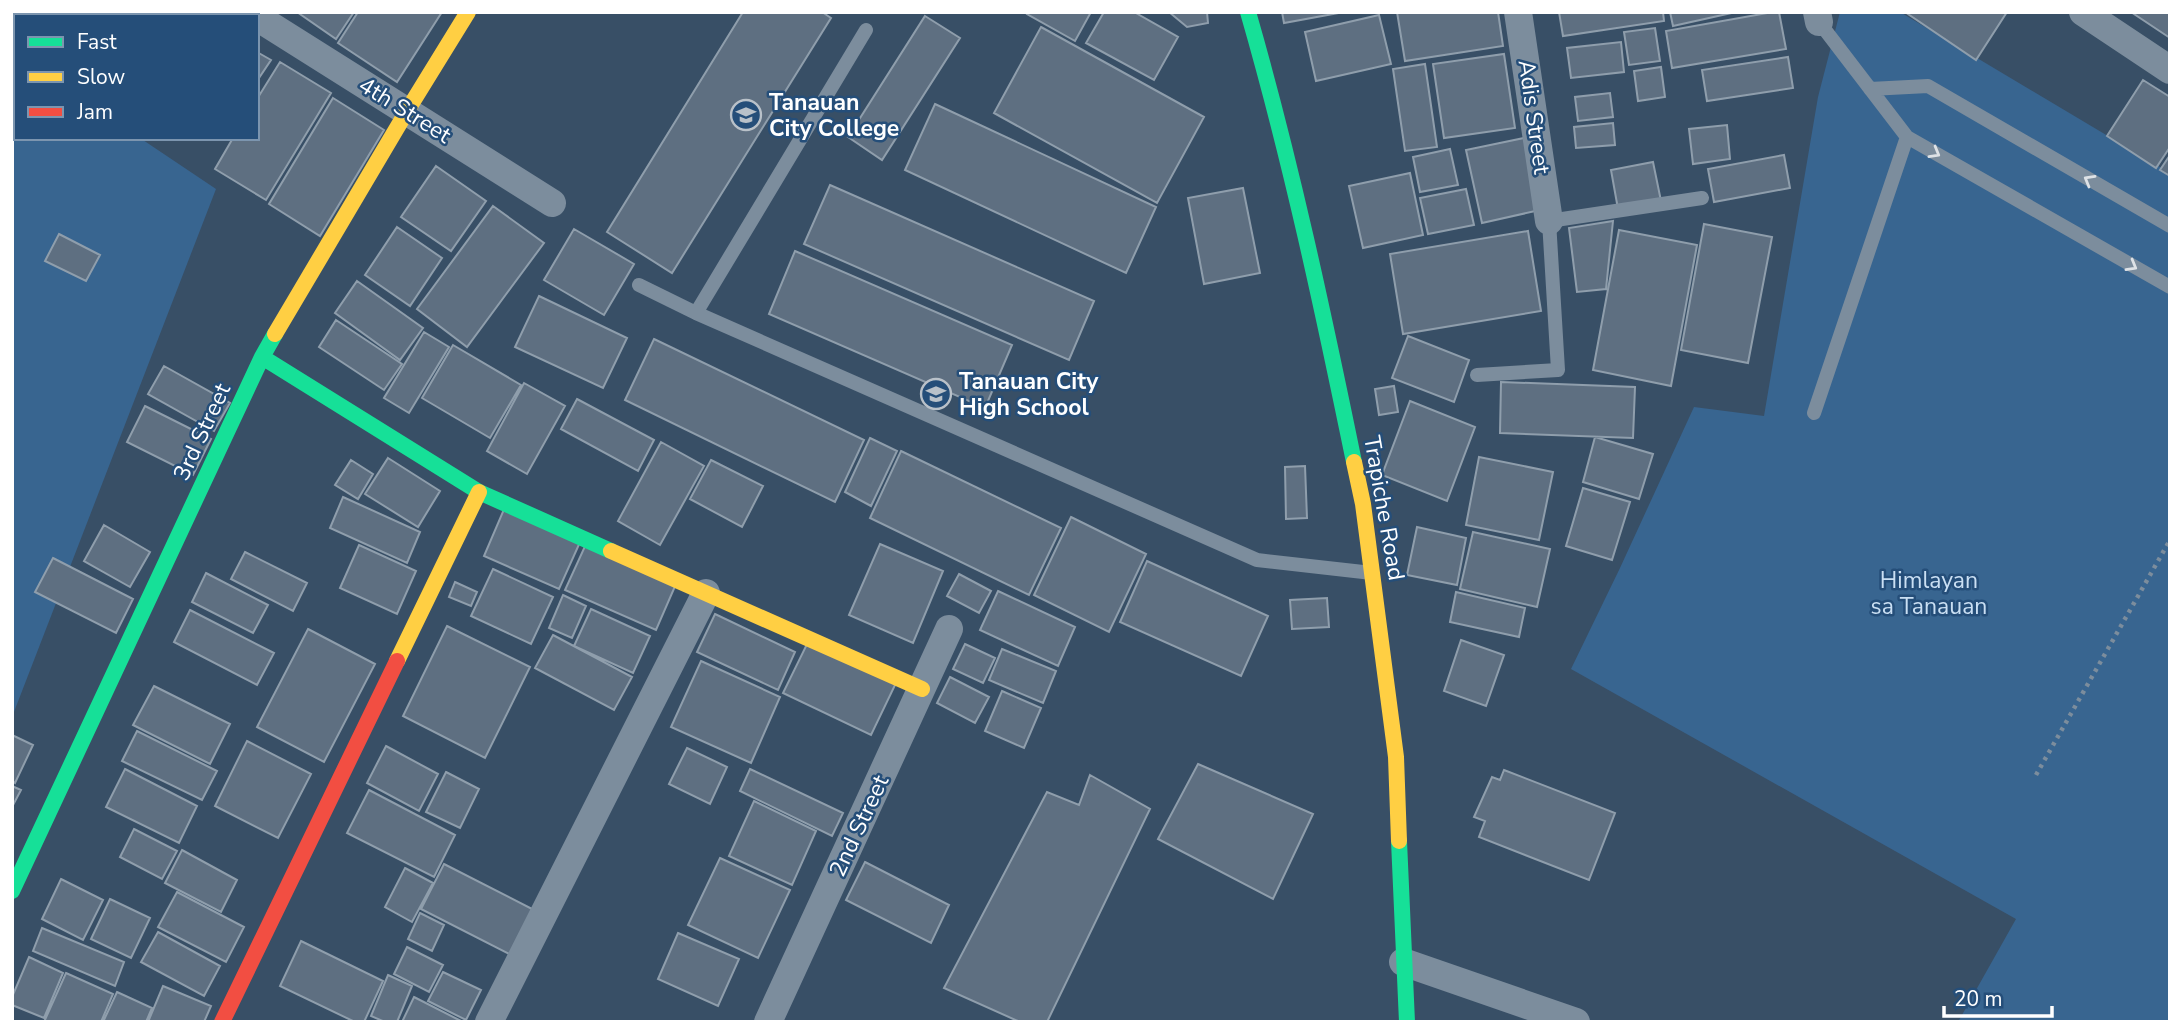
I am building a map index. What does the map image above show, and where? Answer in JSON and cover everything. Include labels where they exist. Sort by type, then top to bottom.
[{"type":"street","name":"3rd Street","points":[[12,891],[262,358],[468,12]]},
{"type":"street","name":"Trapiche Road","points":[[1248,12],[1273,99],[1312,257],[1363,504],[1396,757],[1407,1022]]},
{"type":"street","name":"Adis Street","points":[[1518,12],[1549,221]]},
{"type":"street","points":[[2083,12],[2170,70]]},
{"type":"street","name":"4th Street","points":[[259,19],[552,203]]},
{"type":"street","points":[[262,358],[479,492],[922,689]]},
{"type":"street","points":[[222,1022],[479,492]]},
{"type":"street","points":[[489,1022],[706,593]]},
{"type":"street","name":"2nd Street","points":[[768,1022],[949,629]]},
{"type":"street","points":[[1403,962],[1576,1022]]},
{"type":"lane","points":[[1818,17],[1907,137],[2170,287]]},
{"type":"lane","points":[[696,313],[866,30]]},
{"type":"lane","points":[[1870,89],[1928,86],[2170,226]]},
{"type":"lane","points":[[1814,413],[1907,137]]},
{"type":"lane","points":[[1477,374],[1558,370],[1549,221],[1702,198]]},
{"type":"lane","points":[[639,285],[696,313],[1257,560],[1373,574]]},
{"type":"path","points":[[2036,775],[2170,540]]},
{"type":"green space","name":"Himlayan sa Tanauan","points":[[1840,12],[1900,12],[2170,173],[2170,1022],[1958,1022],[2016,919],[1571,669],[1694,407],[1764,416],[1818,97]]},
{"type":"green space","points":[[12,53],[14,140],[143,140],[216,189],[12,717]]},
{"type":"building","points":[[83,12],[155,12],[154,14],[82,14]]},
{"type":"building","points":[[297,12],[354,12],[336,39]]},
{"type":"building","points":[[358,12],[442,12],[397,82],[338,43]]},
{"type":"building","points":[[743,12],[822,12],[831,18],[672,273],[607,232]]},
{"type":"building","points":[[1091,12],[1075,41],[1027,14]]},
{"type":"building","points":[[1104,12],[1134,12],[1178,37],[1154,80],[1086,43]]},
{"type":"building","points":[[1169,12],[1207,12],[1208,23],[1187,27]]},
{"type":"building","points":[[1282,12],[1344,12],[1284,23]]},
{"type":"building","points":[[1397,12],[1498,12],[1503,46],[1405,61]]},
{"type":"building","points":[[1559,12],[1663,12],[1664,21],[1563,36]]},
{"type":"building","points":[[1670,12],[1736,12],[1673,26]]},
{"type":"building","points":[[1779,12],[1786,49],[1672,68],[1666,31]]},
{"type":"building","points":[[1905,12],[2007,12],[1976,60]]},
{"type":"building","points":[[2131,12],[2170,12],[2170,38]]},
{"type":"building","points":[[1379,15],[1391,64],[1316,81],[1305,32]]},
{"type":"building","points":[[925,16],[960,38],[882,160],[848,137]]},
{"type":"building","points":[[1041,27],[1204,117],[1157,203],[994,113]]},
{"type":"building","points":[[1655,28],[1660,61],[1629,65],[1624,32]]},
{"type":"building","points":[[1621,42],[1624,72],[1571,78],[1567,48]]},
{"type":"building","points":[[259,53],[271,60],[259,78]]},
{"type":"building","points":[[1504,54],[1515,128],[1444,138],[1433,64]]},
{"type":"building","points":[[1788,57],[1793,88],[1707,101],[1702,70]]},
{"type":"building","points":[[280,62],[331,93],[266,200],[215,169],[232,140],[259,140],[259,96]]},
{"type":"building","points":[[1425,64],[1437,147],[1405,151],[1393,69]]},
{"type":"building","points":[[1661,67],[1665,97],[1638,101],[1634,71]]},
{"type":"building","points":[[2143,80],[2170,97],[2170,147],[2156,168],[2107,136]]},
{"type":"building","points":[[1610,93],[1613,117],[1578,121],[1575,97]]},
{"type":"building","points":[[333,98],[384,130],[320,236],[269,204]]},
{"type":"building","points":[[935,104],[1156,207],[1126,273],[905,170]]},
{"type":"building","points":[[1613,123],[1615,145],[1576,148],[1574,127]]},
{"type":"building","points":[[1727,125],[1730,159],[1693,164],[1689,129]]},
{"type":"building","points":[[1524,138],[1540,210],[1482,223],[1466,150]]},
{"type":"building","points":[[1450,149],[1458,185],[1420,192],[1413,157]]},
{"type":"building","points":[[1784,155],[1790,188],[1714,202],[1708,169]]},
{"type":"building","points":[[2170,155],[2170,176],[2160,170]]},
{"type":"building","points":[[1653,162],[1661,201],[1618,209],[1611,170]]},
{"type":"building","points":[[436,166],[486,201],[451,251],[401,217]]},
{"type":"building","points":[[1410,173],[1423,235],[1363,248],[1349,186]]},
{"type":"building","points":[[830,185],[1094,301],[1069,360],[804,244]]},
{"type":"building","points":[[1243,188],[1260,273],[1204,284],[1188,198]]},
{"type":"building","points":[[1466,189],[1474,225],[1428,234],[1420,198]]},
{"type":"building","points":[[493,206],[544,243],[467,347],[417,309]]},
{"type":"building","points":[[1613,221],[1606,289],[1577,292],[1569,228]]},
{"type":"building","points":[[1704,224],[1772,237],[1748,363],[1681,350]]},
{"type":"building","points":[[397,227],[442,258],[410,306],[365,275]]},
{"type":"building","points":[[574,229],[634,264],[604,315],[544,280]]},
{"type":"building","points":[[1619,230],[1697,245],[1671,386],[1593,370]]},
{"type":"building","points":[[1528,231],[1541,311],[1403,334],[1390,254]]},
{"type":"building","points":[[59,234],[100,255],[86,281],[45,261]]},
{"type":"building","points":[[795,251],[1012,345],[985,408],[769,314]]},
{"type":"building","points":[[357,281],[423,328],[400,360],[335,313]]},
{"type":"building","points":[[539,296],[627,338],[603,388],[515,347]]},
{"type":"building","points":[[336,320],[402,364],[384,390],[319,347]]},
{"type":"building","points":[[424,332],[449,347],[409,413],[384,398]]},
{"type":"building","points":[[1408,336],[1469,360],[1454,402],[1392,378]]},
{"type":"building","points":[[654,339],[864,440],[835,502],[625,400]]},
{"type":"building","points":[[453,345],[521,385],[490,438],[422,398]]},
{"type":"building","points":[[164,366],[230,403],[214,431],[148,394]]},
{"type":"building","points":[[1501,382],[1635,387],[1633,438],[1500,433]]},
{"type":"building","points":[[524,383],[565,406],[527,474],[487,451]]},
{"type":"building","points":[[1394,386],[1398,412],[1379,415],[1375,389]]},
{"type":"building","points":[[577,399],[654,440],[638,471],[561,429]]},
{"type":"building","points":[[1410,401],[1475,427],[1447,501],[1382,475]]},
{"type":"building","points":[[145,406],[211,439],[193,475],[127,442]]},
{"type":"building","points":[[1595,437],[1653,454],[1639,499],[1583,482]]},
{"type":"building","points":[[870,438],[897,451],[871,506],[845,492]]},
{"type":"building","points":[[661,442],[704,466],[660,545],[618,521]]},
{"type":"building","points":[[901,451],[1061,528],[1029,595],[870,518]]},
{"type":"building","points":[[1479,457],[1553,472],[1539,540],[1466,525]]},
{"type":"building","points":[[388,458],[440,491],[418,527],[365,494]]},
{"type":"building","points":[[351,460],[373,474],[358,499],[335,485]]},
{"type":"building","points":[[711,460],[763,486],[742,527],[690,499]]},
{"type":"building","points":[[1305,466],[1307,518],[1286,519],[1285,467]]},
{"type":"building","points":[[1583,488],[1630,502],[1612,560],[1566,546]]},
{"type":"building","points":[[343,497],[420,532],[407,563],[330,528]]},
{"type":"building","points":[[505,507],[581,540],[559,589],[484,556]]},
{"type":"building","points":[[1071,517],[1146,554],[1109,632],[1034,595]]},
{"type":"building","points":[[104,525],[150,552],[130,587],[84,561]]},
{"type":"building","points":[[1417,527],[1466,538],[1457,585],[1407,575]]},
{"type":"building","points":[[1473,532],[1550,549],[1537,607],[1460,589]]},
{"type":"building","points":[[586,544],[676,584],[656,630],[565,590]]},
{"type":"building","points":[[880,544],[943,571],[913,643],[849,615]]},
{"type":"building","points":[[359,545],[416,571],[397,614],[340,588]]},
{"type":"building","points":[[245,552],[307,583],[293,611],[231,579]]},
{"type":"building","points":[[53,558],[133,599],[116,633],[35,592]]},
{"type":"building","points":[[1147,561],[1268,616],[1241,676],[1120,622]]},
{"type":"building","points":[[493,569],[553,597],[531,644],[471,616]]},
{"type":"building","points":[[206,573],[268,605],[253,633],[192,602]]},
{"type":"building","points":[[959,574],[991,591],[979,613],[947,596]]},
{"type":"building","points":[[455,582],[477,592],[471,606],[449,597]]},
{"type":"building","points":[[998,591],[1075,627],[1058,666],[980,630]]},
{"type":"building","points":[[1456,592],[1525,608],[1519,637],[1450,622]]},
{"type":"building","points":[[563,595],[586,606],[572,638],[549,628]]},
{"type":"building","points":[[1327,598],[1329,627],[1292,629],[1290,600]]},
{"type":"building","points":[[591,609],[650,636],[633,673],[574,646]]},
{"type":"building","points":[[190,610],[274,653],[257,685],[174,642]]},
{"type":"building","points":[[715,614],[795,652],[778,690],[697,652]]},
{"type":"building","points":[[447,626],[530,667],[485,758],[403,716]]},
{"type":"building","points":[[308,629],[375,664],[324,762],[257,727]]},
{"type":"building","points":[[553,635],[632,677],[614,710],[535,668]]},
{"type":"building","points":[[809,640],[896,683],[871,735],[783,693]]},
{"type":"building","points":[[1461,640],[1504,655],[1486,706],[1444,691]]},
{"type":"building","points":[[965,644],[995,658],[983,683],[953,669]]},
{"type":"building","points":[[1002,649],[1056,671],[1043,703],[989,680]]},
{"type":"building","points":[[701,661],[780,697],[751,763],[671,727]]},
{"type":"building","points":[[950,677],[989,697],[975,723],[937,703]]},
{"type":"building","points":[[154,686],[230,724],[210,764],[133,725]]},
{"type":"building","points":[[1002,691],[1041,708],[1024,748],[985,731]]},
{"type":"building","points":[[137,731],[217,771],[202,800],[122,761]]},
{"type":"building","points":[[12,735],[33,745],[15,783],[12,781]]},
{"type":"building","points":[[247,741],[311,774],[278,838],[215,806]]},
{"type":"building","points":[[386,746],[438,774],[419,811],[367,783]]},
{"type":"building","points":[[687,748],[727,767],[710,804],[669,784]]},
{"type":"building","points":[[1198,764],[1313,814],[1273,899],[1158,839]]},
{"type":"building","points":[[125,769],[197,806],[179,843],[106,807]]},
{"type":"building","points":[[750,769],[843,813],[832,836],[740,791]]},
{"type":"building","points":[[1504,770],[1615,813],[1589,880],[1479,837],[1485,821],[1474,817],[1492,777],[1500,780]]},
{"type":"building","points":[[446,772],[479,789],[460,828],[426,812]]},
{"type":"building","points":[[1090,775],[1150,809],[1047,1022],[1020,1022],[944,988],[1047,792],[1079,805]]},
{"type":"building","points":[[12,786],[21,790],[12,807]]},
{"type":"building","points":[[369,790],[455,835],[434,877],[347,833]]},
{"type":"building","points":[[754,801],[816,831],[792,885],[729,856]]},
{"type":"building","points":[[134,829],[177,851],[162,879],[120,857]]},
{"type":"building","points":[[182,850],[237,880],[221,912],[165,883]]},
{"type":"building","points":[[720,858],[790,890],[758,958],[688,925]]},
{"type":"building","points":[[865,862],[949,905],[931,943],[846,900]]},
{"type":"building","points":[[444,864],[536,911],[513,956],[421,909]]},
{"type":"building","points":[[405,868],[433,883],[412,922],[385,907]]},
{"type":"building","points":[[61,879],[103,900],[83,940],[42,919]]},
{"type":"building","points":[[177,892],[244,927],[226,962],[158,927]]},
{"type":"building","points":[[110,899],[150,918],[131,958],[91,939]]},
{"type":"building","points":[[420,913],[444,925],[432,951],[408,939]]},
{"type":"building","points":[[42,928],[124,962],[115,986],[33,951]]},
{"type":"building","points":[[158,932],[220,966],[204,996],[141,962]]},
{"type":"building","points":[[678,933],[739,959],[718,1006],[658,979]]},
{"type":"building","points":[[301,941],[383,981],[364,1022],[355,1022],[280,986]]},
{"type":"building","points":[[407,947],[443,965],[429,992],[394,974]]},
{"type":"building","points":[[29,957],[63,973],[44,1018],[12,1005],[12,997]]},
{"type":"building","points":[[443,972],[481,990],[466,1020],[428,1001]]},
{"type":"building","points":[[66,973],[113,994],[101,1022],[44,1022]]},
{"type":"building","points":[[388,975],[412,986],[397,1022],[385,1022],[371,1016]]},
{"type":"building","points":[[163,986],[211,1006],[204,1022],[148,1022]]},
{"type":"building","points":[[117,992],[152,1008],[146,1022],[103,1022]]},
{"type":"building","points":[[414,997],[463,1022],[402,1022]]},
{"type":"traffic: fast","points":[[1248,12],[1292,180],[1354,462]]},
{"type":"traffic: fast","points":[[12,891],[275,334]]},
{"type":"traffic: fast","points":[[262,357],[479,492],[611,551]]},
{"type":"traffic: fast","points":[[1399,841],[1407,1022]]},
{"type":"traffic: slow","points":[[275,334],[468,12]]},
{"type":"traffic: slow","points":[[1354,462],[1363,504],[1396,757],[1399,841]]},
{"type":"traffic: slow","points":[[397,661],[479,492]]},
{"type":"traffic: slow","points":[[611,551],[922,689]]},
{"type":"traffic: jam","points":[[222,1022],[397,661]]},
{"type":"place","name":"Tanauan City College","points":[[746,115]]},
{"type":"place","name":"Tanauan City High School","points":[[936,394]]}]
